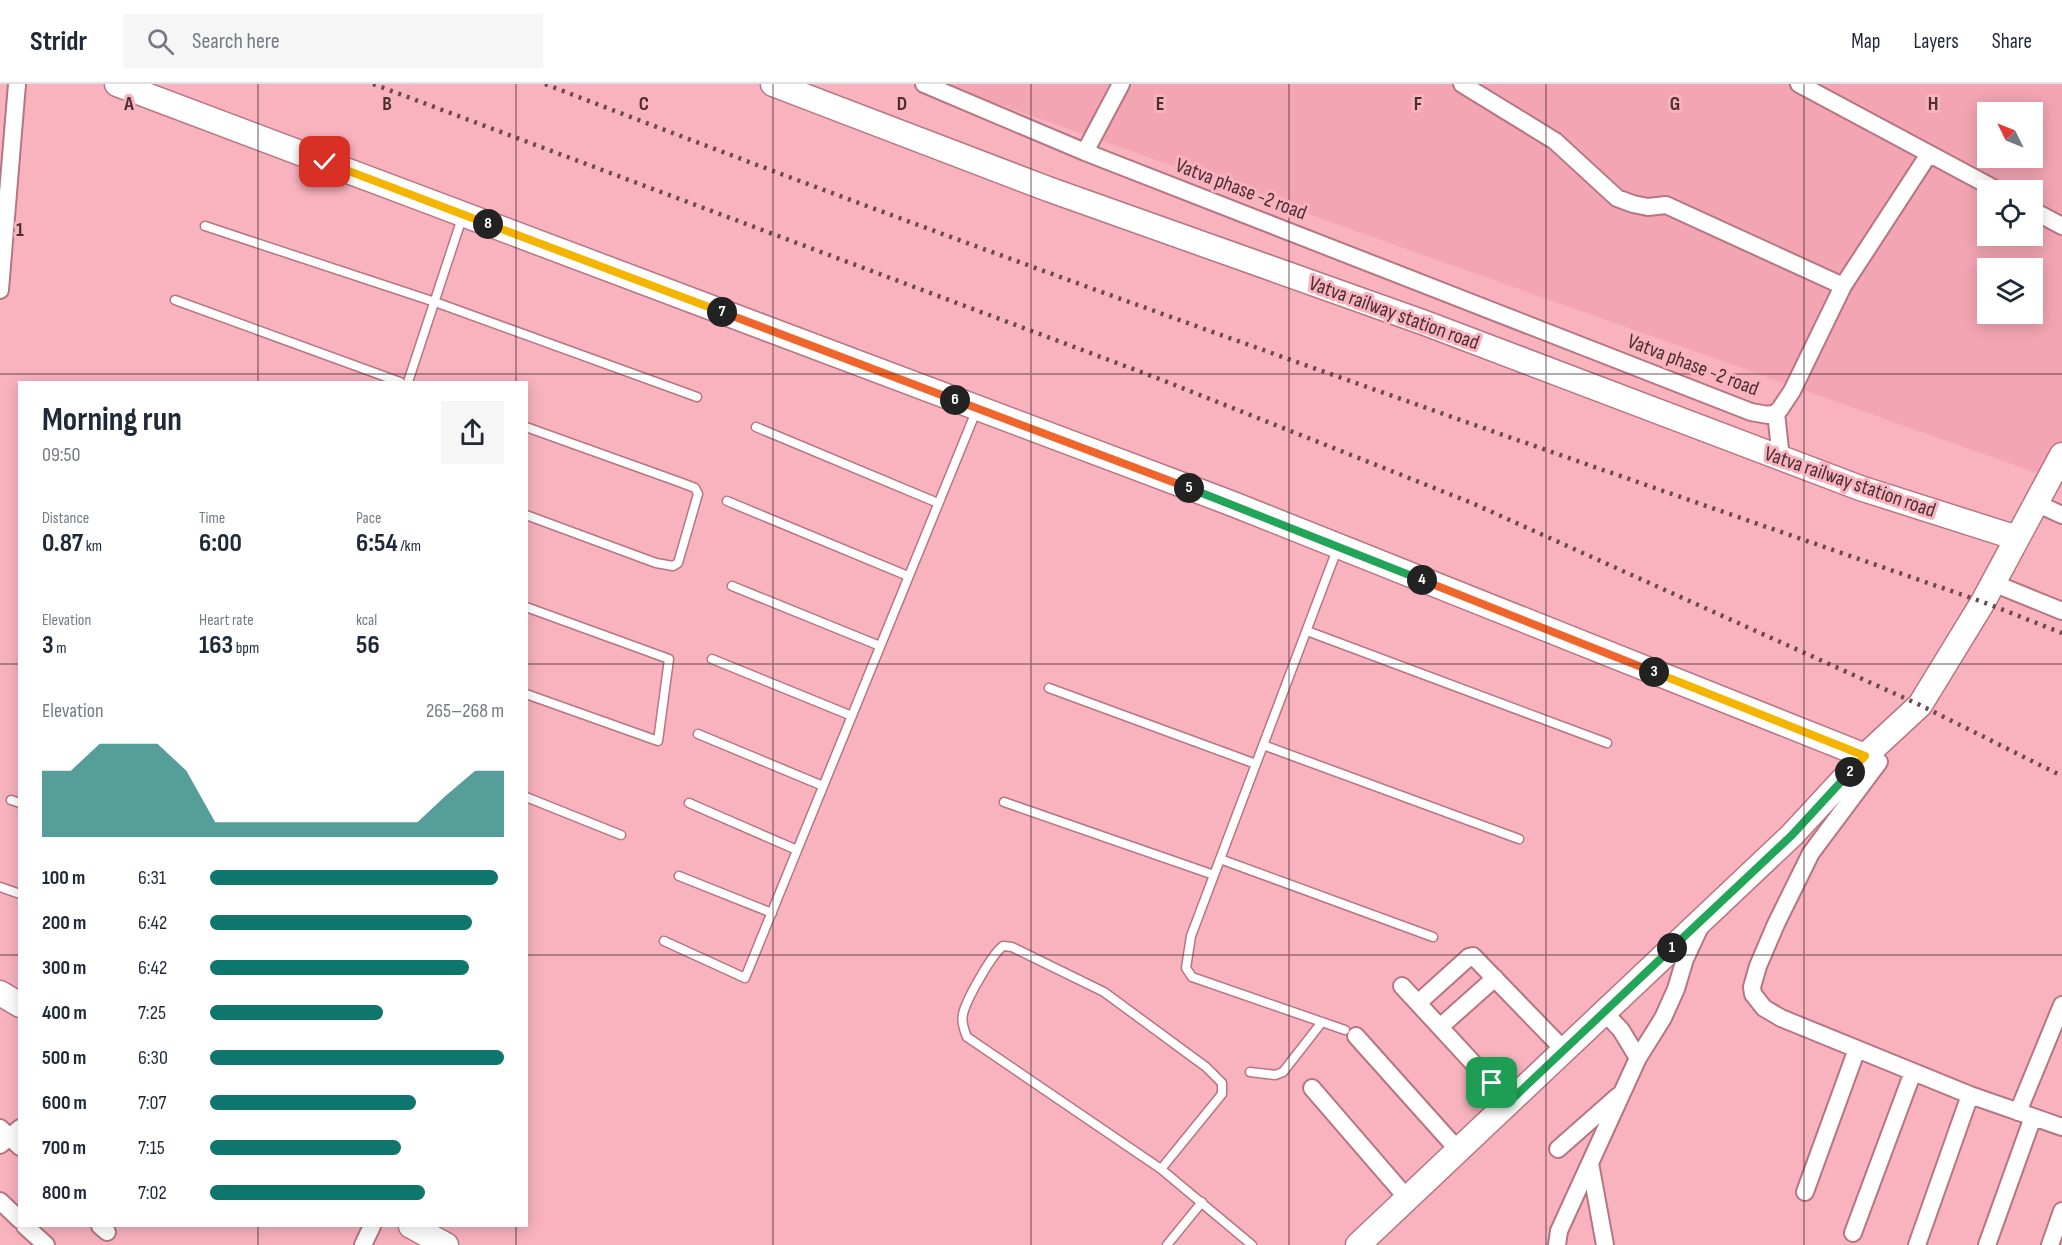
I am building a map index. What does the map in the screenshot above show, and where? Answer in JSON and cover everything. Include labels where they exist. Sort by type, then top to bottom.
[{"type":"street","points":[[0,290],[17,84]]},
{"type":"street","points":[[117,84],[1339,547],[1872,759]]},
{"type":"street","name":"Vatva phase -2 road","points":[[924,84],[1086,152],[1751,412],[1768,415],[1776,413],[1792,391],[1843,286],[1929,154]]},
{"type":"street","points":[[1086,152],[1121,84]]},
{"type":"street","points":[[1462,84],[1555,141],[1617,198],[1648,207],[1666,205],[1843,286]]},
{"type":"street","points":[[1799,84],[1978,180]]},
{"type":"street","name":"Vatva railway station road","points":[[786,86],[1048,189],[1425,323],[1860,488],[2017,538]]},
{"type":"street","points":[[2043,216],[2062,226]]},
{"type":"street","points":[[1776,413],[1781,458]]},
{"type":"street","points":[[1358,1245],[1872,759],[1920,705],[1993,583],[2062,455]]},
{"type":"street","points":[[2036,503],[2062,515]]},
{"type":"street","points":[[1993,583],[2062,610]]},
{"type":"street","points":[[1872,759],[1811,853],[1758,966],[1752,987],[1753,994],[1764,1008],[1781,1018],[1970,1095],[2062,1128]]},
{"type":"street","points":[[1557,1245],[1559,1231],[1638,1058],[1663,1018],[1676,989],[1685,959],[1704,918]]},
{"type":"street","points":[[1418,1003],[1469,957],[1476,958],[1564,1050]]},
{"type":"street","points":[[1440,1027],[1495,978]]},
{"type":"street","points":[[1402,986],[1509,1102]]},
{"type":"street","points":[[0,993],[18,1004]]},
{"type":"street","points":[[1987,1245],[2025,1115],[2062,1005]]},
{"type":"street","points":[[1604,1012],[1621,1030],[1638,1058]]},
{"type":"street","points":[[1350,1033],[1458,1150]]},
{"type":"street","points":[[1805,1192],[1857,1049]]},
{"type":"street","points":[[1853,1233],[1913,1072]]},
{"type":"street","points":[[1312,1088],[1407,1198]]},
{"type":"street","points":[[1558,1149],[1623,1091]]},
{"type":"street","points":[[1917,1245],[1970,1095]]},
{"type":"street","points":[[1590,1163],[1605,1245]]},
{"type":"street","points":[[0,1201],[18,1218]]},
{"type":"street","points":[[2050,1245],[2062,1211]]},
{"type":"street","points":[[27,1227],[46,1245]]},
{"type":"street","points":[[363,1245],[372,1227]]},
{"type":"street","points":[[413,1227],[446,1245]]},
{"type":"lane","points":[[408,381],[464,215]]},
{"type":"lane","points":[[205,226],[435,302],[697,397]]},
{"type":"lane","points":[[176,300],[397,381]]},
{"type":"lane","points":[[663,941],[745,978],[977,408]]},
{"type":"lane","points":[[756,427],[938,502]]},
{"type":"lane","points":[[528,429],[682,483],[694,488],[698,494],[678,563],[673,566],[656,563],[528,516]]},
{"type":"lane","points":[[727,501],[908,576]]},
{"type":"lane","points":[[1339,547],[1191,936],[1186,968],[1197,979],[1350,1033]]},
{"type":"lane","points":[[732,586],[880,646]]},
{"type":"lane","points":[[528,608],[669,659],[658,741],[528,695]]},
{"type":"lane","points":[[1306,631],[1607,743]]},
{"type":"lane","points":[[712,659],[852,716]]},
{"type":"lane","points":[[1049,688],[1256,764]]},
{"type":"lane","points":[[698,734],[823,786]]},
{"type":"lane","points":[[1263,745],[1519,839]]},
{"type":"lane","points":[[528,798],[621,835]]},
{"type":"lane","points":[[1004,802],[1214,876]]},
{"type":"lane","points":[[689,803],[797,850]]},
{"type":"lane","points":[[1220,859],[1433,937]]},
{"type":"lane","points":[[679,876],[772,913]]},
{"type":"lane","points":[[0,887],[18,893]]},
{"type":"lane","points":[[1161,1169],[1222,1094],[1222,1083],[1206,1067],[1104,992],[1012,947],[1003,946],[990,960],[963,1014],[963,1026],[967,1037],[1161,1169],[1252,1245]]},
{"type":"lane","points":[[1250,1072],[1275,1075],[1283,1072],[1322,1022]]},
{"type":"lane","points":[[1167,1245],[1202,1202]]},
{"type":"shaded area","points":[[942,84],[2062,84],[2062,482]]},
{"type":"railway","points":[[373,84],[1157,378],[1472,503],[1920,705],[2062,776]]},
{"type":"railway","points":[[545,84],[1082,285],[1983,602],[2062,633]]},
{"type":"route","points":[[325,162],[1233,504],[1865,756],[1792,835],[1509,1102],[1492,1083]]}]
